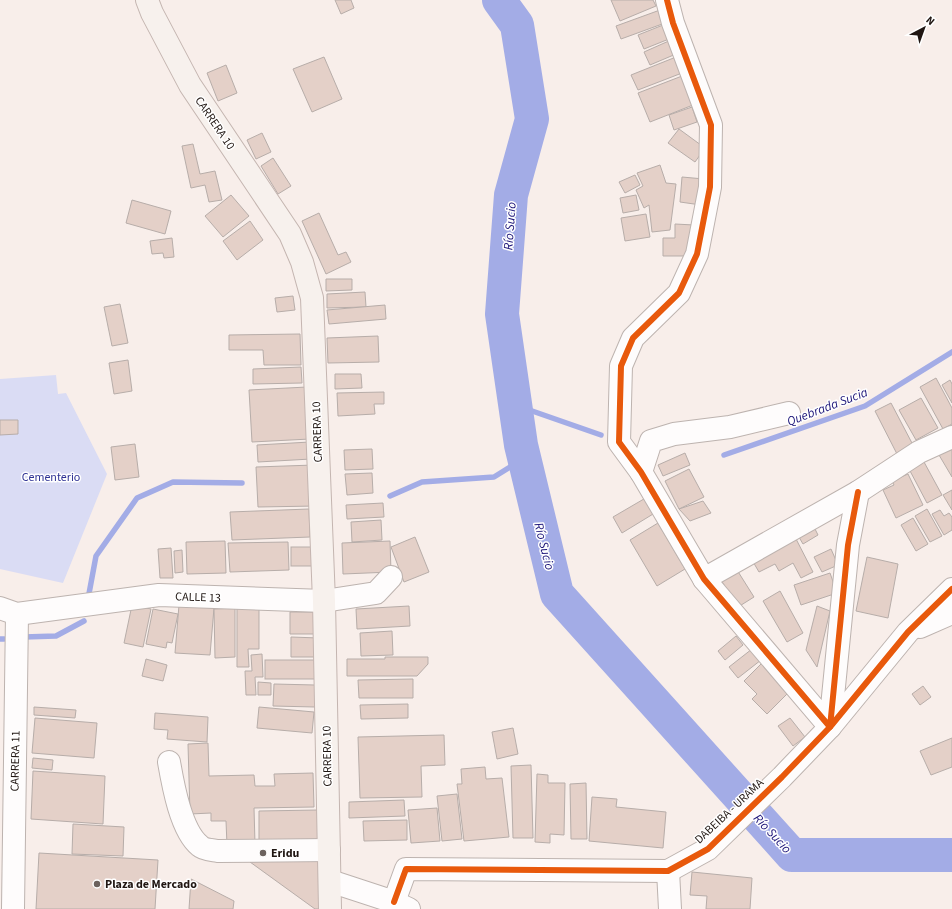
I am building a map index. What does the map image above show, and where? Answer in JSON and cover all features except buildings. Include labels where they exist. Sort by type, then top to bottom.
[{"type":"main road","name":"CARRERA 10","points":[[147,0],[152,13],[190,86],[290,234],[302,262],[312,298],[324,601],[330,909]]},
{"type":"street","points":[[667,0],[673,23],[711,125],[710,187],[696,254],[679,293],[633,338],[621,366],[619,442],[641,472],[704,579],[830,727]]},
{"type":"street","points":[[641,472],[651,441],[674,434],[730,427],[789,413]]},
{"type":"street","points":[[704,579],[858,492],[919,452],[952,436]]},
{"type":"street","points":[[830,727],[848,544],[858,492]]},
{"type":"street","name":"CALLE 13","points":[[9,611],[160,595],[324,601],[376,593],[391,577]]},
{"type":"street","name":"DABEIBA - URAMA","points":[[668,871],[708,849],[782,777],[830,727],[908,632],[952,589]]},
{"type":"street","name":"CARRERA 11","points":[[9,611],[13,909]]},
{"type":"street","points":[[908,632],[952,613]]},
{"type":"street","points":[[169,762],[174,789],[188,831],[201,847],[218,851],[329,850]]},
{"type":"street","points":[[330,881],[402,906],[406,869],[668,871],[670,909]]},
{"type":"green space","name":"Cementerio","points":[[56,375],[58,394],[66,393],[107,474],[63,583],[0,569],[0,379]]},
{"type":"waterway","name":"Río Sucio","points":[[499,0],[517,25],[532,119],[511,195],[502,314],[521,445],[557,594],[792,855],[952,855]]},
{"type":"waterway","name":"Quebrada Sucia","points":[[724,455],[865,406],[952,352]]},
{"type":"waterway","points":[[515,405],[601,435]]},
{"type":"waterway","points":[[390,496],[422,482],[494,477],[510,467],[523,452]]},
{"type":"waterway","points":[[88,599],[96,556],[137,498],[173,482],[242,483]]},
{"type":"waterway","points":[[24,637],[56,636],[84,621]]},
{"type":"cycle path","points":[[667,0],[673,23],[711,125],[710,187],[697,254],[679,293],[633,338],[621,366],[619,442],[641,472],[704,579],[830,727],[848,545],[858,492]]},
{"type":"cycle path","points":[[394,902],[406,869],[668,871],[708,849],[782,777],[830,727],[908,632],[952,589]]},
{"type":"place","name":"Eridu","points":[[263,853]]},
{"type":"place","name":"Plaza de Mercado","points":[[97,884]]}]
